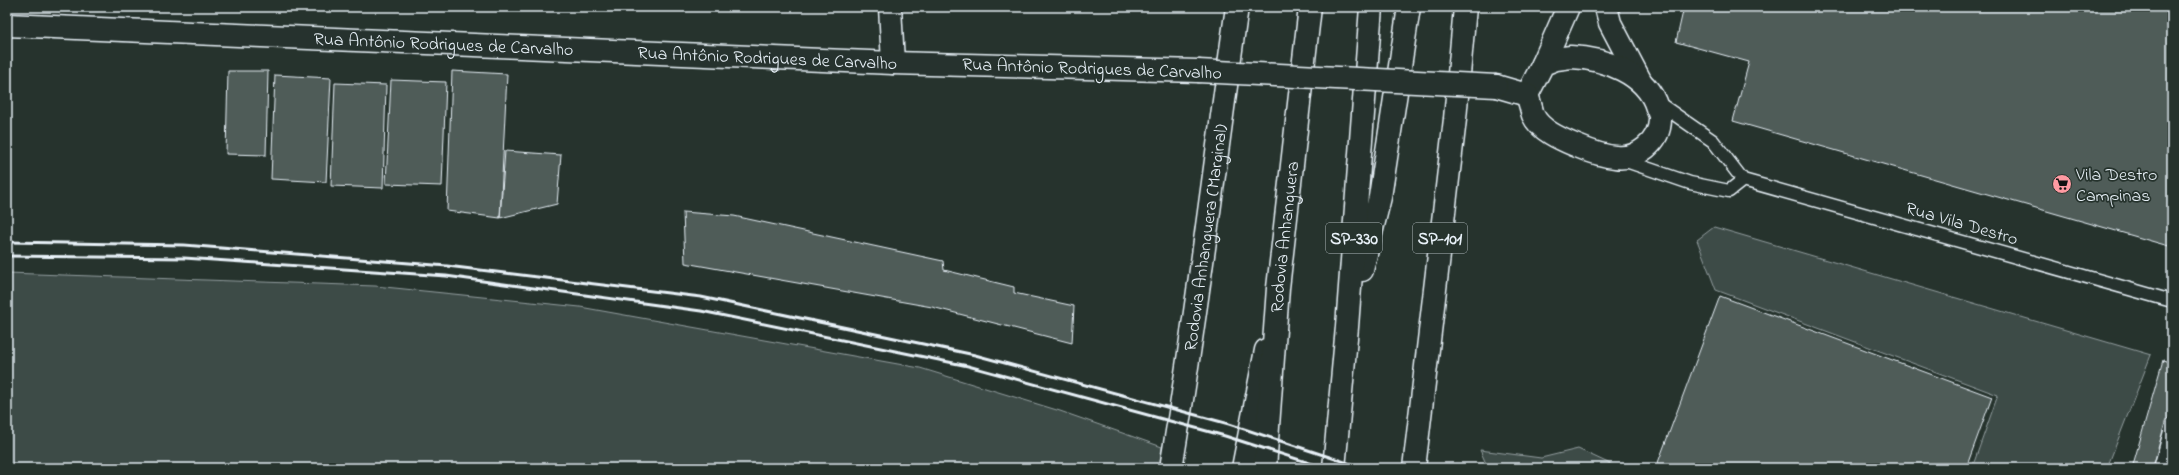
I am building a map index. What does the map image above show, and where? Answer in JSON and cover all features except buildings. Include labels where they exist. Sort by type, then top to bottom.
[{"type":"main road","points":[[890,7],[892,63]]},
{"type":"main road","name":"Rodovia Anhanguera (Marginal)","points":[[1171,468],[1193,340],[1237,7]]},
{"type":"main road","name":"Rodovia Anhanguera","points":[[1265,468],[1278,288],[1310,7]]},
{"type":"main road","name":"SP-330","points":[[1334,468],[1347,327],[1371,7]]},
{"type":"main road","points":[[1347,327],[1380,197],[1409,7]]},
{"type":"main road","name":"SP-101","points":[[1414,468],[1455,119],[1465,7]]},
{"type":"main road","points":[[1568,7],[1543,64],[1527,95],[1534,117],[1546,129],[1590,151],[1616,158],[1638,154],[1654,141],[1661,119],[1655,100],[1642,83],[1610,23],[1606,7]]},
{"type":"main road","name":"Rua Antônio Rodrigues de Carvalho","points":[[7,25],[892,63],[1198,71],[1496,86],[1527,95]]},
{"type":"main road","points":[[1543,64],[1556,59],[1589,58],[1620,69],[1642,83]]},
{"type":"main road","points":[[1243,468],[1278,288]]},
{"type":"lane","points":[[1616,158],[1690,183],[1729,191],[1743,180],[1713,141],[1655,100]]},
{"type":"lane","name":"Rua Vila Destro","points":[[1743,180],[2172,301]]},
{"type":"lane","points":[[2160,468],[2172,424]]},
{"type":"shaded area","points":[[1714,227],[2151,355],[2107,468],[1972,468],[1998,395],[1716,290],[1697,240]]},
{"type":"shaded area","points":[[7,273],[375,286],[580,307],[920,368],[1060,411],[1162,447],[1159,468],[7,468]]},
{"type":"shaded area","points":[[1578,449],[1619,468],[1488,468],[1480,450],[1541,458]]},
{"type":"railway","points":[[7,242],[184,245],[447,266],[701,297],[975,355],[1229,424],[1363,468]]},
{"type":"railway","points":[[7,256],[184,258],[446,276],[701,311],[968,366],[1225,436],[1325,468]]},
{"type":"place","name":"Vila Destro Campinas","points":[[2062,184]]}]
